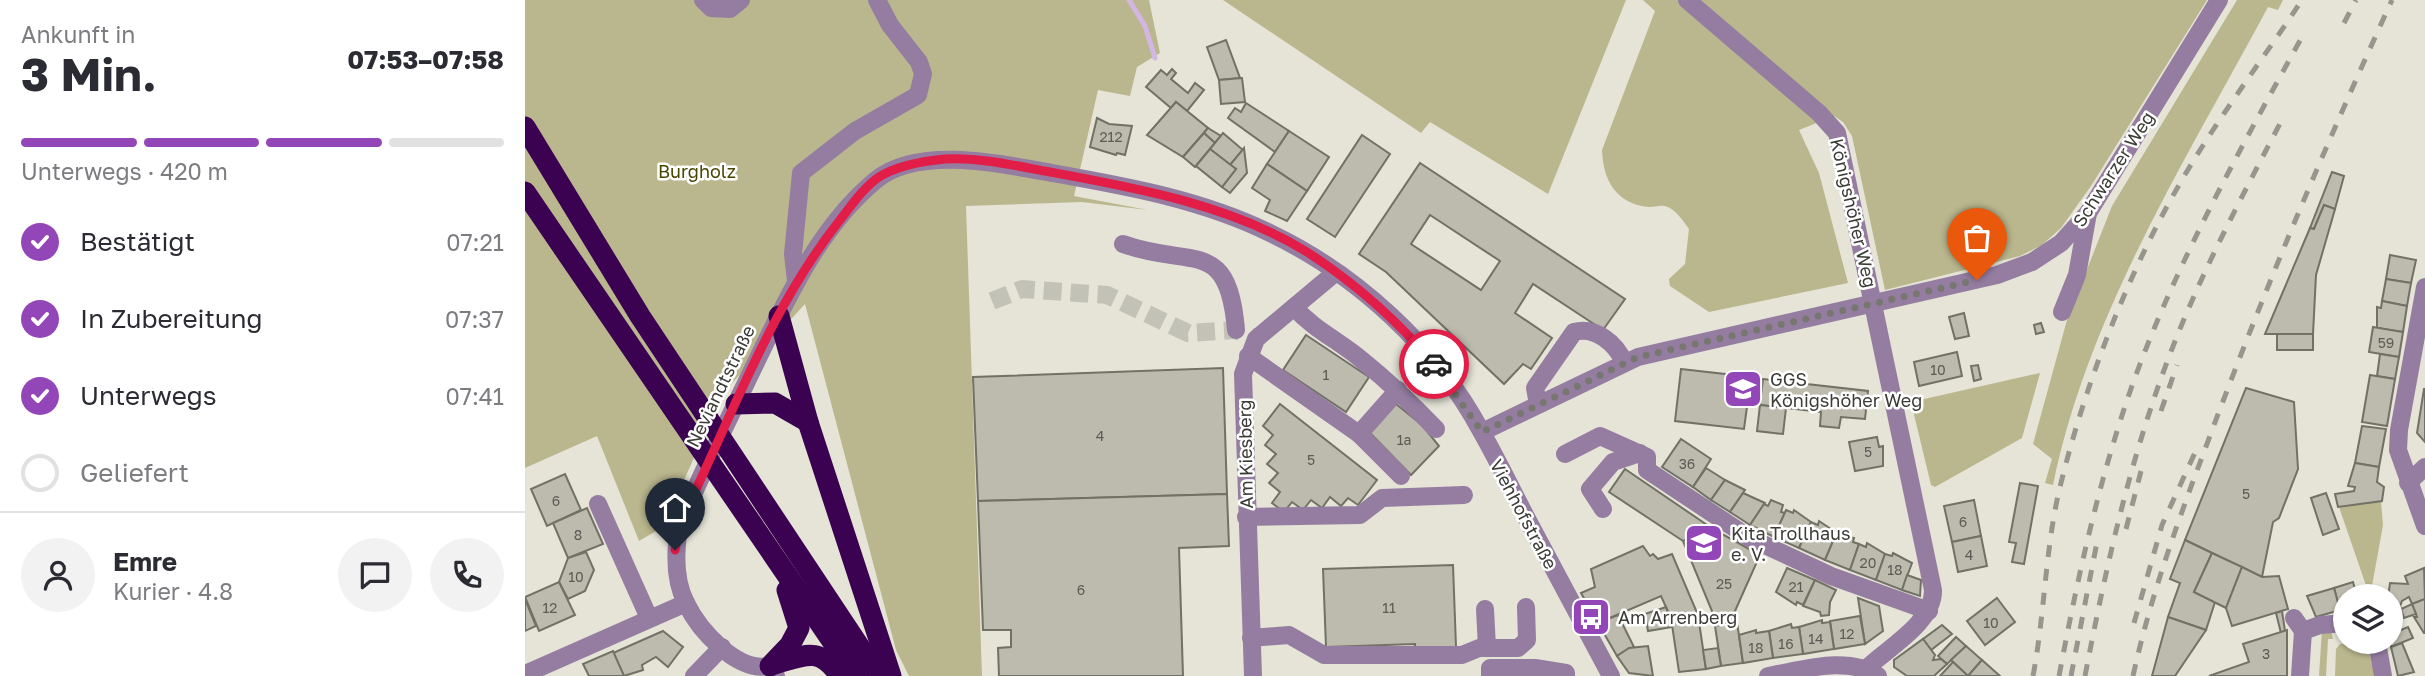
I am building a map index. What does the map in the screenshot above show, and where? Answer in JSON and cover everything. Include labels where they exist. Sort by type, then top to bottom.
[{"type":"highway","points":[[525,127],[694,400],[879,676]]},
{"type":"highway","points":[[525,192],[856,676]]},
{"type":"highway","points":[[779,316],[808,422],[891,676]]},
{"type":"highway","points":[[736,404],[775,402],[808,422]]},
{"type":"highway","points":[[769,550],[799,619],[799,628],[773,671]]},
{"type":"highway","points":[[773,671],[805,654],[829,660],[840,676]]},
{"type":"street","points":[[703,0],[711,8],[730,9],[741,0]]},
{"type":"street","points":[[792,288],[801,173],[855,131],[909,102],[918,95],[922,83],[919,62],[890,25],[877,0]]},
{"type":"street","name":"Königshöher Weg","points":[[1687,0],[1819,113],[1837,133],[1933,590],[1934,601],[1929,611]]},
{"type":"street","name":"Schwarzer Weg","points":[[1482,432],[1624,362],[1997,275],[2032,262],[2061,243],[2088,214],[2219,0]]},
{"type":"street","name":"Viehhofstraße","points":[[792,288],[829,233],[879,177],[911,164],[947,159],[1021,167],[1101,181],[1212,210],[1272,234],[1336,272],[1372,299],[1411,337],[1459,397],[1482,432],[1611,676]]},
{"type":"street","points":[[2062,312],[2077,275],[2088,214]]},
{"type":"street","points":[[1123,244],[1198,260],[1216,267],[1231,288],[1236,331]]},
{"type":"street","name":"Am Kiesberg","points":[[1253,676],[1243,374],[1256,339],[1336,272]]},
{"type":"street","points":[[2425,287],[2399,430],[2398,450],[2425,526]]},
{"type":"street","name":"Neviandtstraße","points":[[773,671],[752,666],[722,647],[706,631],[686,603],[675,550],[679,527],[792,288]]},
{"type":"street","points":[[1294,307],[1311,326],[1360,358],[1398,390],[1436,429]]},
{"type":"street","points":[[1538,404],[1535,388],[1574,332],[1586,331],[1599,335],[1618,348],[1624,362]]},
{"type":"street","points":[[1248,356],[1359,434],[1401,476]]},
{"type":"street","points":[[1359,434],[1398,390]]},
{"type":"street","points":[[1565,454],[1600,436],[1644,455]]},
{"type":"street","points":[[1644,455],[1647,470],[1748,537],[1831,576],[1929,611],[1926,618],[1873,672],[1839,665],[1768,676]]},
{"type":"street","points":[[1603,509],[1590,489],[1613,462],[1644,455]]},
{"type":"street","points":[[2408,483],[2425,467]]},
{"type":"street","points":[[1246,517],[1360,515],[1382,498],[1464,495]]},
{"type":"street","points":[[598,504],[649,618]]},
{"type":"street","points":[[525,674],[686,603]]},
{"type":"street","points":[[1251,638],[1289,635],[1324,655],[1462,655],[1479,648],[1518,648],[1527,640],[1526,607]]},
{"type":"street","points":[[1485,609],[1487,648]]},
{"type":"street","points":[[2300,676],[2298,624],[2333,624]]},
{"type":"street","points":[[694,676],[722,647]]},
{"type":"street","points":[[2379,654],[2383,676]]},
{"type":"street","points":[[1490,676],[1490,668],[1535,668],[1566,673],[1566,676]]},
{"type":"green space","name":"Burgholz","points":[[525,0],[1149,0],[1160,53],[1137,67],[1130,96],[1098,90],[1074,196],[1148,210],[1082,202],[966,206],[982,676],[909,676],[896,650],[805,304],[723,393],[663,527],[639,541],[597,436],[525,468]]},
{"type":"green space","points":[[1223,0],[1626,0],[1548,194],[1430,122],[1421,133]]},
{"type":"green space","points":[[1643,0],[2207,0],[2091,186],[2061,228],[2042,245],[2020,256],[1885,290],[1852,136],[1843,122],[1834,116],[1799,130],[1819,173],[1848,283],[1709,312],[1670,286],[1669,279],[1685,264],[1689,229],[1669,208],[1638,205],[1620,196],[1613,189],[1605,171],[1602,150],[1655,11]]},
{"type":"green space","points":[[2237,0],[2283,0],[2278,10],[2268,7],[2143,239],[2090,360],[2069,422],[2053,485],[2045,483],[2052,459],[2033,444],[2067,320],[2112,206]]},
{"type":"green space","points":[[2040,373],[2022,438],[1935,487],[1931,485],[1911,402]]},
{"type":"green space","points":[[2381,501],[2383,525],[2372,584],[2366,584],[2339,507]]},
{"type":"green space","points":[[2322,629],[2331,630],[2333,639],[2328,639],[2326,676],[2319,676]]},
{"type":"green space","points":[[2336,654],[2370,654],[2375,676],[2335,676]]},
{"type":"building","points":[[1226,40],[1240,78],[1219,80],[1207,47]]},
{"type":"building","points":[[1172,69],[1176,73],[1171,79],[1188,93],[1195,83],[1204,90],[1187,111],[1176,102],[1171,108],[1146,87],[1161,70],[1167,75]]},
{"type":"building","points":[[1242,78],[1245,102],[1221,104],[1219,80]]},
{"type":"building","points":[[1176,102],[1208,128],[1183,157],[1147,135]]},
{"type":"building","points":[[1246,103],[1289,131],[1275,152],[1228,118],[1235,108],[1241,112]]},
{"type":"building","points":[[1097,118],[1109,124],[1132,126],[1125,155],[1090,147]]},
{"type":"building","points":[[1208,128],[1221,136],[1215,143],[1204,133]]},
{"type":"building","points":[[1289,131],[1329,157],[1307,191],[1267,164]]},
{"type":"building","points":[[1204,133],[1215,143],[1195,167],[1183,157]]},
{"type":"building","points":[[1223,133],[1243,150],[1230,165],[1210,149]]},
{"type":"building","points":[[1362,135],[1390,154],[1335,237],[1307,219]]},
{"type":"building","points":[[1244,148],[1247,173],[1230,193],[1222,187],[1236,169],[1230,165]]},
{"type":"building","points":[[1210,149],[1236,169],[1222,187],[1196,166]]},
{"type":"building","points":[[1420,163],[1625,299],[1603,330],[1533,284],[1515,313],[1552,338],[1531,369],[1523,364],[1504,384],[1386,272],[1359,254]],"holes":[[[1430,215],[1500,261],[1481,290],[1411,244]]]},
{"type":"building","points":[[1267,164],[1307,191],[1287,221],[1265,211],[1270,200],[1252,188]]},
{"type":"building","points":[[2332,172],[2344,176],[2335,209],[2324,205],[2314,229],[2310,228]]},
{"type":"building","points":[[2324,205],[2335,209],[2316,275],[2313,334],[2265,334],[2310,228],[2314,229]]},
{"type":"building","points":[[2390,255],[2416,260],[2411,283],[2386,279]]},
{"type":"building","points":[[2386,279],[2411,283],[2407,306],[2382,301]]},
{"type":"building","points":[[2382,301],[2407,306],[2403,332],[2377,328],[2377,307],[2381,308]]},
{"type":"building","points":[[1964,313],[1969,336],[1955,339],[1949,317]]},
{"type":"building","points":[[2041,323],[2044,332],[2036,334],[2034,325]]},
{"type":"building","points":[[2373,327],[2403,332],[2399,357],[2369,352]]},
{"type":"building","points":[[2277,334],[2313,334],[2313,350],[2277,350]]},
{"type":"building","points":[[1306,335],[1369,377],[1346,412],[1283,370]]},
{"type":"building","points":[[1957,352],[1962,376],[1919,386],[1914,362]]},
{"type":"building","points":[[2380,354],[2399,357],[2395,379],[2377,376]]},
{"type":"building","points":[[1978,365],[1981,379],[1974,381],[1971,366]]},
{"type":"building","points":[[1223,368],[1227,494],[978,501],[973,377]]},
{"type":"building","points":[[1681,369],[1751,377],[1744,429],[1675,421]]},
{"type":"building","points":[[2370,375],[2395,379],[2387,426],[2362,422]]},
{"type":"building","points":[[1763,379],[1868,391],[1865,419],[1841,417],[1839,428],[1820,426],[1821,412],[1760,405]]},
{"type":"building","points":[[2246,388],[2294,402],[2298,469],[2279,518],[2273,522],[2262,577],[2185,540]]},
{"type":"building","points":[[2425,389],[2425,442],[2417,433]]},
{"type":"building","points":[[1280,404],[1377,480],[1358,505],[1348,498],[1341,506],[1330,497],[1322,508],[1311,500],[1303,510],[1292,502],[1284,512],[1272,503],[1280,492],[1269,483],[1278,473],[1267,464],[1276,454],[1265,445],[1273,435],[1263,426]]},
{"type":"building","points":[[1396,404],[1422,425],[1439,446],[1411,475],[1369,432]]},
{"type":"building","points":[[1760,405],[1786,408],[1783,434],[1757,431]]},
{"type":"building","points":[[2362,426],[2386,429],[2379,467],[2355,463]]},
{"type":"building","points":[[1877,437],[1879,447],[1883,446],[1883,466],[1855,471],[1849,442]]},
{"type":"building","points":[[1681,439],[1711,459],[1693,487],[1662,467]]},
{"type":"building","points":[[2355,463],[2379,467],[2377,482],[2384,487],[2382,501],[2338,507],[2335,494],[2354,491],[2355,487],[2348,486]]},
{"type":"building","points":[[1706,468],[1725,480],[1711,500],[1693,487]]},
{"type":"building","points":[[1625,469],[1713,529],[1683,541],[1609,492]]},
{"type":"building","points":[[565,474],[581,510],[547,526],[531,489]]},
{"type":"building","points":[[1725,480],[1745,490],[1730,512],[1711,500]]},
{"type":"building","points":[[2020,483],[2038,486],[2024,564],[2012,562],[2016,543],[2009,542]]},
{"type":"building","points":[[1743,493],[1765,503],[1750,525],[1730,512]]},
{"type":"building","points":[[2326,493],[2339,529],[2323,535],[2311,498]]},
{"type":"building","points":[[1227,494],[1229,546],[1179,548],[1183,676],[999,676],[998,648],[1011,647],[1011,630],[983,630],[978,501]]},
{"type":"building","points":[[1771,500],[1783,505],[1781,512],[1785,513],[1774,537],[1750,525],[1764,504],[1768,506]]},
{"type":"building","points":[[1974,500],[1981,536],[1952,542],[1944,506]]},
{"type":"building","points":[[587,508],[603,544],[568,558],[553,523]]},
{"type":"building","points":[[1786,510],[1793,513],[1794,510],[1811,522],[1799,548],[1774,537]]},
{"type":"building","points":[[1819,521],[1837,533],[1825,560],[1799,548],[1811,522],[1818,525]]},
{"type":"building","points":[[1713,529],[1760,555],[1735,611],[1737,622],[1715,626],[1712,611],[1683,541]]},
{"type":"building","points":[[1836,534],[1854,538],[1853,542],[1859,544],[1850,570],[1825,560]]},
{"type":"building","points":[[1981,536],[1987,566],[1958,572],[1952,542]]},
{"type":"building","points":[[2185,540],[2212,553],[2194,592],[2215,602],[2206,630],[2168,617],[2180,583],[2170,579]]},
{"type":"building","points":[[1867,543],[1885,554],[1876,580],[1850,570],[1859,544],[1866,547]]},
{"type":"building","points":[[1643,546],[1650,556],[1653,554],[1658,559],[1672,554],[1698,615],[1706,669],[1679,672],[1671,618],[1661,596],[1598,623],[1581,593],[1595,587],[1591,569]]},
{"type":"building","points":[[586,552],[594,570],[585,591],[568,599],[559,582],[568,558]]},
{"type":"building","points":[[1893,553],[1912,563],[1902,590],[1876,580],[1885,554],[1892,556]]},
{"type":"building","points":[[2212,553],[2242,567],[2226,608],[2194,592]]},
{"type":"building","points":[[1453,565],[1456,647],[1415,648],[1415,644],[1326,647],[1323,569]]},
{"type":"building","points":[[2242,567],[2262,577],[2279,576],[2288,609],[2232,626],[2226,608]]},
{"type":"building","points":[[1787,568],[1815,580],[1803,605],[1797,602],[1796,605],[1776,592]]},
{"type":"building","points":[[2424,568],[2425,599],[2412,604],[2409,597],[2403,600],[2403,584],[2390,584],[2390,583],[2408,584],[2405,576]]},
{"type":"building","points":[[1907,575],[1921,580],[1920,596],[1902,590]]},
{"type":"building","points":[[1815,580],[1836,590],[1830,602],[1829,615],[1821,616],[1820,612],[1803,606]]},
{"type":"building","points":[[559,582],[575,615],[539,631],[525,597]]},
{"type":"building","points":[[2333,588],[2333,612],[2316,617],[2307,596]]},
{"type":"building","points":[[1858,598],[1879,606],[1883,631],[1865,644]]},
{"type":"building","points":[[1997,598],[2015,622],[1985,645],[1967,621]]},
{"type":"building","points":[[525,599],[536,626],[525,631]]},
{"type":"building","points":[[2425,599],[2424,633],[2414,617],[2417,617],[2412,604]]},
{"type":"building","points":[[2412,604],[2416,614],[2404,618],[2403,608]]},
{"type":"building","points":[[1666,607],[1672,627],[1648,631],[1645,614]]},
{"type":"building","points":[[2282,611],[2285,631],[2281,633],[2276,613]]},
{"type":"building","points":[[1618,615],[1634,647],[1617,656],[1598,623]]},
{"type":"building","points":[[1860,616],[1865,644],[1834,649],[1830,621]]},
{"type":"building","points":[[2168,617],[2206,630],[2175,676],[2152,676]]},
{"type":"building","points":[[1822,620],[1822,623],[1830,622],[1834,649],[1803,654],[1799,627]]},
{"type":"building","points":[[1737,622],[1743,663],[1721,666],[1715,626]]},
{"type":"building","points":[[1791,624],[1792,628],[1799,627],[1803,654],[1773,658],[1769,631]]},
{"type":"building","points":[[1942,625],[1952,634],[1931,650],[1923,639]]},
{"type":"building","points":[[2408,627],[2413,638],[2403,642],[2403,629]]},
{"type":"building","points":[[1756,630],[1756,633],[1769,631],[1773,658],[1743,663],[1739,635]]},
{"type":"building","points":[[2287,630],[2287,676],[2209,676],[2249,662],[2243,644]]},
{"type":"building","points":[[663,631],[683,647],[668,667],[656,657],[642,665],[643,670],[624,676],[613,653]]},
{"type":"building","points":[[1956,637],[1966,646],[1947,664],[1938,656]]},
{"type":"building","points":[[1923,639],[1935,655],[1933,660],[1941,659],[1947,664],[1934,676],[1907,676],[1894,667],[1894,660]]},
{"type":"building","points":[[2403,645],[2414,672],[2398,676],[2393,654],[2403,654]]},
{"type":"building","points":[[1648,646],[1653,676],[1629,673],[1617,656],[1629,648]]},
{"type":"building","points":[[1966,646],[1982,660],[1968,676],[1951,660]]},
{"type":"building","points":[[1718,648],[1721,666],[1706,669],[1703,650]]},
{"type":"building","points":[[613,651],[624,676],[589,676],[583,664]]},
{"type":"building","points":[[1982,660],[2000,676],[1968,676]]},
{"type":"building","points":[[1953,662],[1968,676],[1940,676]]},
{"type":"waterway","points":[[1129,0],[1145,26],[1155,58]]},
{"type":"tunnel","points":[[992,301],[1022,289],[1107,295],[1188,333],[1236,330],[1256,339]]},
{"type":"railway","points":[[2033,676],[2051,534],[2060,487],[2083,405],[2113,323],[2148,242],[2189,168],[2302,0]]},
{"type":"railway","points":[[2344,23],[2356,0]]},
{"type":"railway","points":[[2133,676],[2169,549],[2235,371],[2299,211],[2392,0]]},
{"type":"railway","points":[[2059,676],[2090,528],[2121,419],[2150,338],[2190,249],[2303,35]]},
{"type":"railway","points":[[2085,676],[2125,497],[2165,367],[2231,218],[2285,114]]},
{"type":"railway","points":[[2161,411],[2177,365]]},
{"type":"railway","points":[[2134,623],[2162,525],[2198,446]]},
{"type":"railway","points":[[2126,529],[2141,471]]},
{"type":"railway","points":[[2071,676],[2097,542]]},
{"type":"way so far","points":[[1434,364],[1482,432],[1638,357],[1977,280]]},
{"type":"place","name":"GGS Königshöher Weg","points":[[1743,389]]},
{"type":"place","name":"Kita Trollhaus e. V.","points":[[1704,543]]},
{"type":"place","name":"Am Arrenberg","points":[[1591,617]]},
{"type":"route","points":[[675,550],[679,527],[691,500],[796,281],[822,242],[879,177],[911,164],[947,159],[1021,167],[1101,181],[1240,219],[1306,252],[1336,272],[1372,299],[1434,364]]}]
